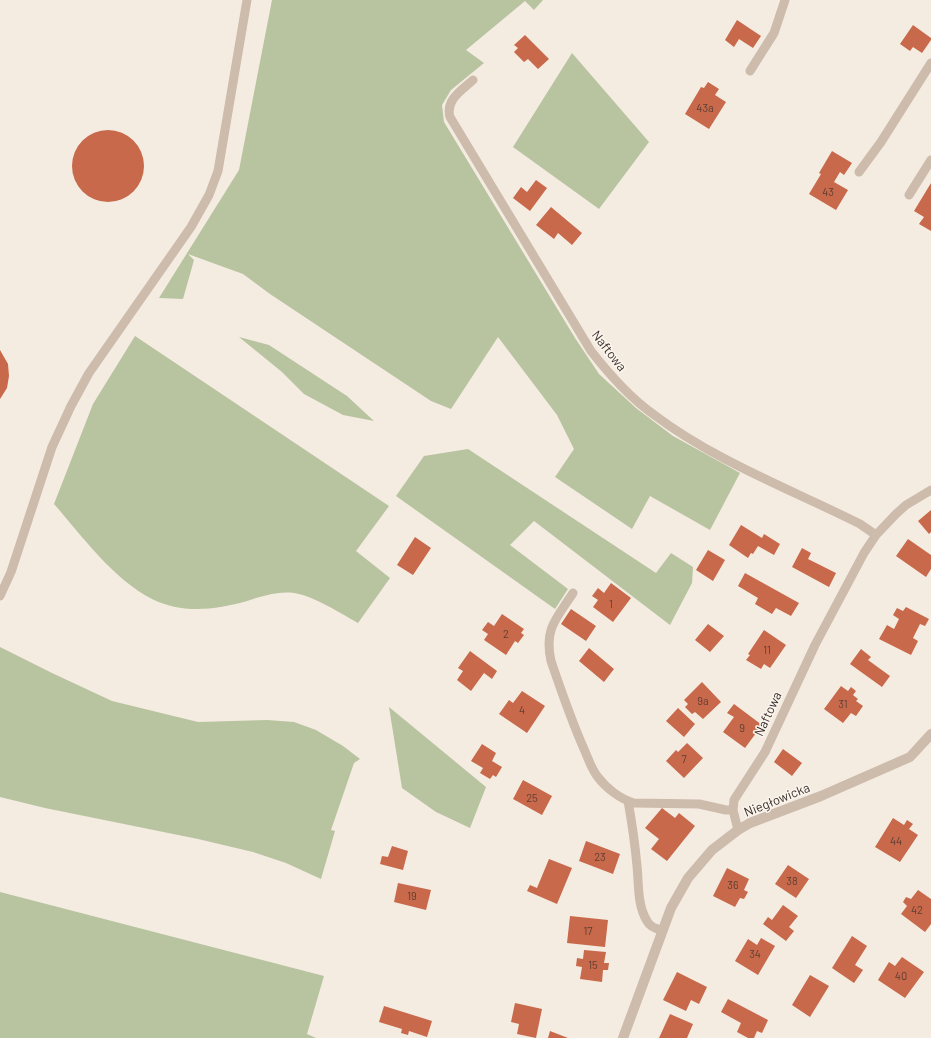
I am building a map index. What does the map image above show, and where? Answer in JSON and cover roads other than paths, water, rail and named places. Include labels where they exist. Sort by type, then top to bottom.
[{"type":"street","name":"Niegłowicka","points":[[623,1038],[671,908],[688,878],[712,850],[738,830],[750,823],[820,796],[910,756],[931,734]]},
{"type":"lane","points":[[0,596],[11,572],[52,448],[71,406],[90,373],[192,227],[209,195],[218,171],[247,0]]},
{"type":"lane","points":[[750,71],[774,33],[785,0]]},
{"type":"lane","points":[[859,172],[881,142],[931,63]]},
{"type":"lane","name":"Naftowa","points":[[473,80],[452,99],[448,110],[457,132],[591,352],[615,380],[652,414],[685,437],[726,459],[853,520],[876,535]]},
{"type":"lane","points":[[909,195],[931,160]]},
{"type":"lane","name":"Naftowa","points":[[733,810],[734,800],[737,794],[765,752],[833,609],[864,553],[876,535],[896,514],[906,505],[931,490]]},
{"type":"lane","points":[[573,593],[551,626],[548,644],[551,661],[578,736],[592,769],[606,786],[628,801],[641,804],[699,804],[726,810],[733,810],[738,830]]},
{"type":"lane","points":[[628,801],[634,836],[641,906],[646,920],[651,926],[662,930]]}]
